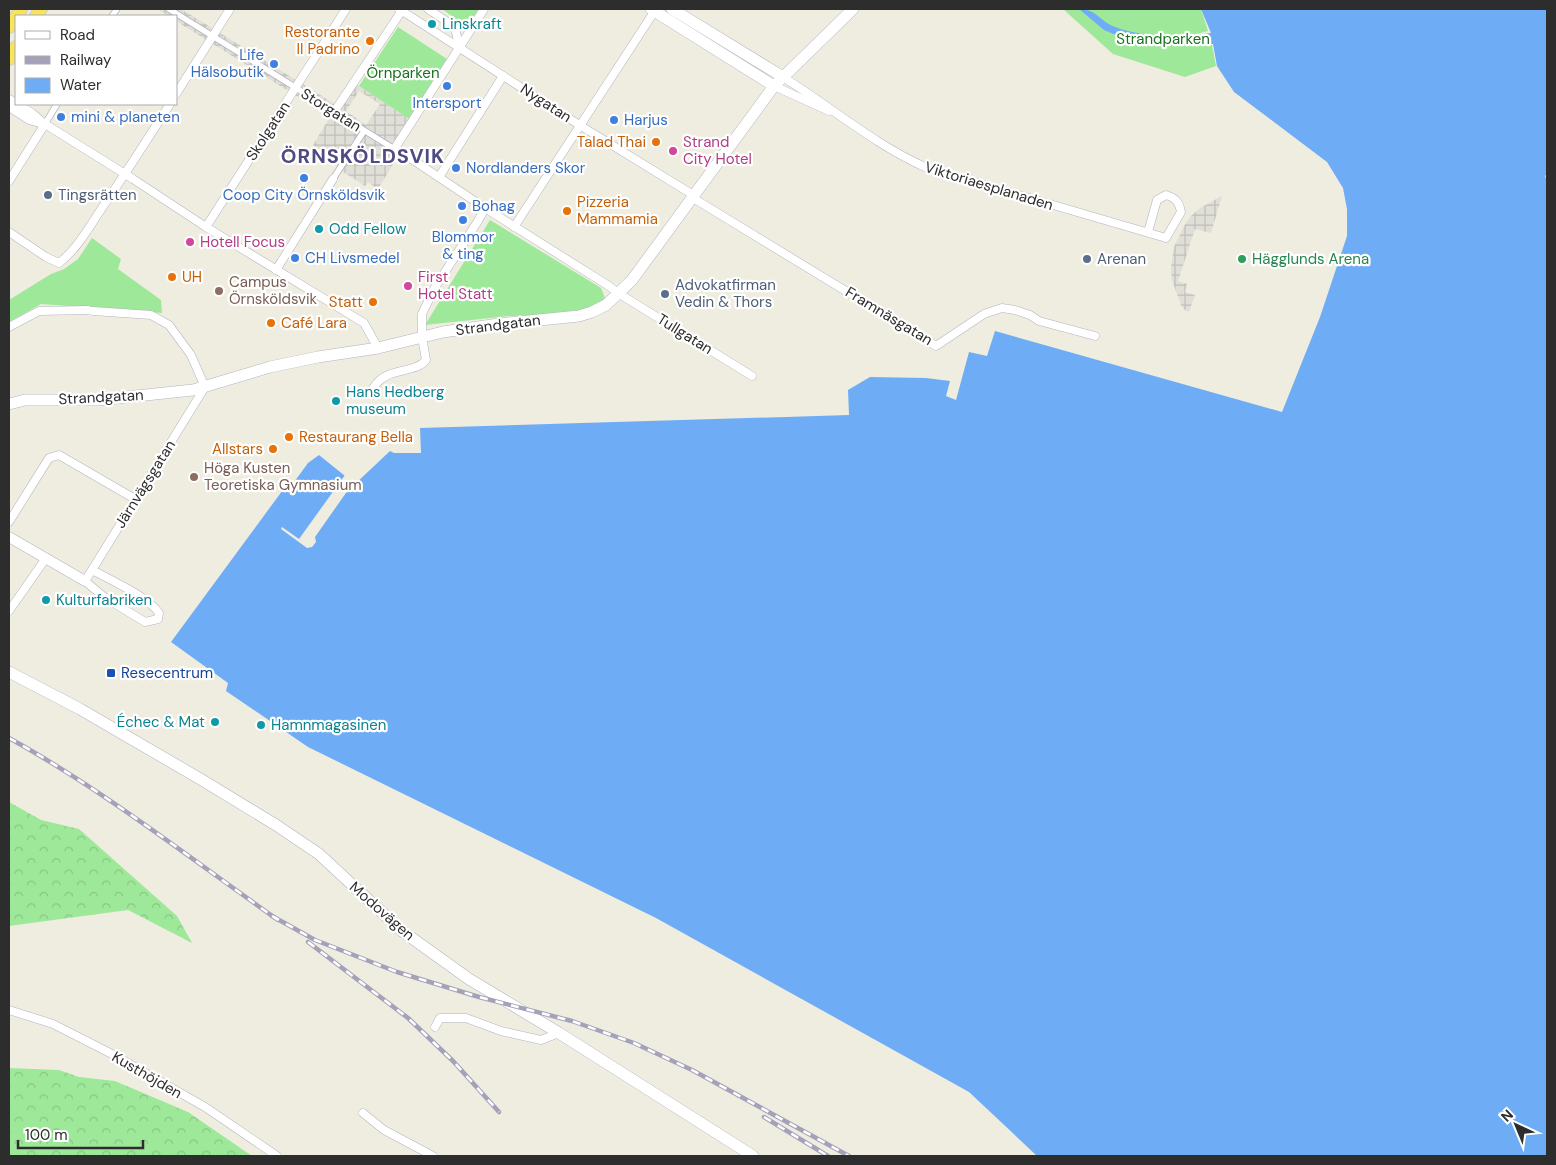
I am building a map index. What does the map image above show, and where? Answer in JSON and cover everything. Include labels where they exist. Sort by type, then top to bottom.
[{"type":"main road","name":"Viktoriaesplanaden","points":[[654,9],[774,86]]},
{"type":"main road","name":"Viktoriaesplanaden","points":[[672,9],[783,76]]},
{"type":"main road","name":"Strandgatan","points":[[9,404],[25,400],[98,400],[193,390],[270,367],[318,357],[378,348],[422,337],[471,328],[579,316],[592,312],[606,305],[614,290],[632,280],[774,86],[853,9]]},
{"type":"main road","name":"Modovägen","points":[[9,672],[88,714],[276,825],[319,854],[402,931],[469,979],[559,1033],[753,1156]]},
{"type":"street","name":"Storgatan","points":[[169,9],[364,131],[395,148],[514,227],[614,290]]},
{"type":"street","points":[[178,91],[230,9]]},
{"type":"street","name":"Skolgatan","points":[[206,227],[346,9]]},
{"type":"street","points":[[334,112],[403,9]]},
{"type":"street","name":"Nygatan","points":[[403,9],[503,76],[694,197]]},
{"type":"street","points":[[428,9],[455,27],[459,47]]},
{"type":"street","points":[[395,148],[484,9]]},
{"type":"street","points":[[514,227],[581,126],[654,9]]},
{"type":"street","points":[[439,177],[503,76]]},
{"type":"street","name":"Viktoriaesplanaden","points":[[783,76],[818,98],[840,116],[913,162],[927,168],[1166,238],[1181,212],[1179,204],[1174,197],[1166,195],[1158,200],[1148,232]]},
{"type":"street","name":"Viktoriaesplanaden","points":[[774,86],[840,116]]},
{"type":"street","points":[[19,105],[45,124],[126,174],[206,227],[364,323],[378,348]]},
{"type":"street","points":[[9,181],[56,105]]},
{"type":"street","points":[[9,232],[46,257],[59,263],[70,254],[126,174],[169,105]]},
{"type":"street","points":[[9,107],[29,120],[45,124]]},
{"type":"street","points":[[276,270],[364,131]]},
{"type":"street","name":"Framnäsgatan","points":[[694,197],[936,346],[984,314],[1002,308],[1030,315],[1039,321],[1094,336]]},
{"type":"street","points":[[371,392],[377,382],[384,376],[424,363],[427,356],[422,337],[422,314],[434,289],[485,208]]},
{"type":"street","name":"Tullgatan","points":[[614,290],[752,376]]},
{"type":"street","points":[[9,327],[39,311],[90,310],[151,315],[169,325],[190,355],[205,387]]},
{"type":"street","name":"Järnvägsgatan","points":[[85,581],[205,387]]},
{"type":"street","points":[[9,522],[49,458],[54,455],[59,455],[135,500]]},
{"type":"street","points":[[9,537],[85,581],[104,597],[145,622],[158,619],[159,613],[154,606],[92,570]]},
{"type":"street","points":[[9,612],[46,558]]},
{"type":"street","name":"Kusthöjden","points":[[9,1010],[53,1024],[112,1054],[205,1107],[277,1156]]},
{"type":"street","points":[[435,1027],[440,1018],[466,1018],[501,1031],[541,1040],[559,1033]]},
{"type":"street","points":[[362,1113],[384,1130],[433,1156]]},
{"type":"green space","points":[[442,9],[479,9],[467,27]]},
{"type":"green space","name":"Strandparken","points":[[1063,9],[1201,9],[1208,31],[1193,35],[1194,43],[1212,45],[1216,66],[1185,77],[1113,54]]},
{"type":"green space","name":"Örnparken","points":[[398,27],[447,59],[409,119],[359,86]]},
{"type":"green space","points":[[490,220],[601,288],[605,298],[592,309],[560,315],[509,316],[425,325]]},
{"type":"green space","points":[[92,238],[121,259],[118,269],[161,300],[162,313],[41,304],[9,322],[9,300],[78,259]]},
{"type":"green space","points":[[9,802],[41,820],[79,829],[177,916],[192,943],[128,910],[9,926]]},
{"type":"green space","points":[[9,1068],[59,1070],[79,1077],[115,1081],[188,1112],[252,1156],[9,1156]]},
{"type":"shaded area","points":[[157,9],[181,9],[338,106],[354,83],[409,119],[389,149],[398,156],[378,189],[368,182],[365,186],[336,167],[339,162],[313,145],[330,117],[178,22],[178,15],[167,15]],"holes":[[[359,91],[380,104],[366,125],[346,111]]]},
{"type":"shaded area","points":[[1222,196],[1211,233],[1195,229],[1178,281],[1187,284],[1185,292],[1195,295],[1189,312],[1181,305],[1172,280],[1171,268],[1174,247],[1191,216],[1200,208]]},
{"type":"water","points":[[1079,9],[1090,11],[1110,25],[1126,31],[1150,35],[1175,36],[1211,33],[1201,9],[1547,9],[1547,174],[1545,176],[1547,181],[1547,1156],[1037,1156],[969,1092],[656,918],[308,747],[226,691],[228,683],[171,642],[288,483],[292,485],[308,463],[319,455],[355,484],[390,451],[394,453],[421,453],[420,428],[849,415],[848,390],[870,377],[926,378],[950,381],[946,396],[956,400],[969,352],[987,356],[995,331],[1282,412],[1320,317],[1347,236],[1347,209],[1343,188],[1327,162],[1234,92],[1217,66],[1213,44],[1189,41],[1171,43],[1128,40],[1104,30]]},
{"type":"pier","points":[[345,475],[355,484],[348,490],[315,537],[316,542],[312,547],[307,548],[281,529],[282,527],[299,539]]},
{"type":"railway","points":[[9,738],[112,802],[278,920]]},
{"type":"railway","points":[[272,916],[315,940],[397,972],[479,997],[572,1021],[634,1043],[692,1070],[849,1156]]},
{"type":"railway","points":[[308,942],[408,1018],[453,1061],[499,1112]]},
{"type":"railway","points":[[764,1117],[828,1156]]},
{"type":"place","name":"Linskraft","points":[[432,24]]},
{"type":"place","name":"Restorante Il Padrino","points":[[370,41]]},
{"type":"place","name":"Life Hälsobutik","points":[[274,64]]},
{"type":"place","name":"Intersport","points":[[447,86]]},
{"type":"place","name":"mini & planeten","points":[[61,117]]},
{"type":"place","name":"Harjus","points":[[614,120]]},
{"type":"place","name":"Talad Thai","points":[[656,142]]},
{"type":"place","name":"Strand City Hotel","points":[[673,151]]},
{"type":"place","name":"Nordlanders Skor","points":[[456,168]]},
{"type":"place","name":"Coop City Örnsköldsvik","points":[[304,178]]},
{"type":"place","name":"Tingsrätten","points":[[48,195]]},
{"type":"place","name":"Bohag","points":[[462,206]]},
{"type":"place","name":"Pizzeria Mammamia","points":[[567,211]]},
{"type":"place","name":"Blommor & ting","points":[[463,220]]},
{"type":"place","name":"Odd Fellow","points":[[319,229]]},
{"type":"place","name":"Hotell Focus","points":[[190,242]]},
{"type":"place","name":"CH Livsmedel","points":[[295,258]]},
{"type":"place","name":"Arenan","points":[[1087,259]]},
{"type":"place","name":"Hägglunds Arena","points":[[1242,259]]},
{"type":"place","name":"UH","points":[[172,277]]},
{"type":"place","name":"First Hotel Statt","points":[[408,286]]},
{"type":"place","name":"Campus Örnsköldsvik","points":[[219,291]]},
{"type":"place","name":"Advokatfirman Vedin & Thors","points":[[665,294]]},
{"type":"place","name":"Statt","points":[[373,302]]},
{"type":"place","name":"Café Lara","points":[[271,323]]},
{"type":"place","name":"Hans Hedberg museum","points":[[336,401]]},
{"type":"place","name":"Restaurang Bella","points":[[289,437]]},
{"type":"place","name":"Allstars","points":[[273,449]]},
{"type":"place","name":"Höga Kusten Teoretiska Gymnasium","points":[[194,477]]},
{"type":"place","name":"Kulturfabriken","points":[[46,600]]},
{"type":"place","name":"Resecentrum","points":[[111,673]]},
{"type":"place","name":"Échec & Mat","points":[[215,722]]},
{"type":"place","name":"Hamnmagasinen","points":[[261,725]]},
{"type":"district","name":"ÖRNSKÖLDSVIK","points":[[363,156]]}]
